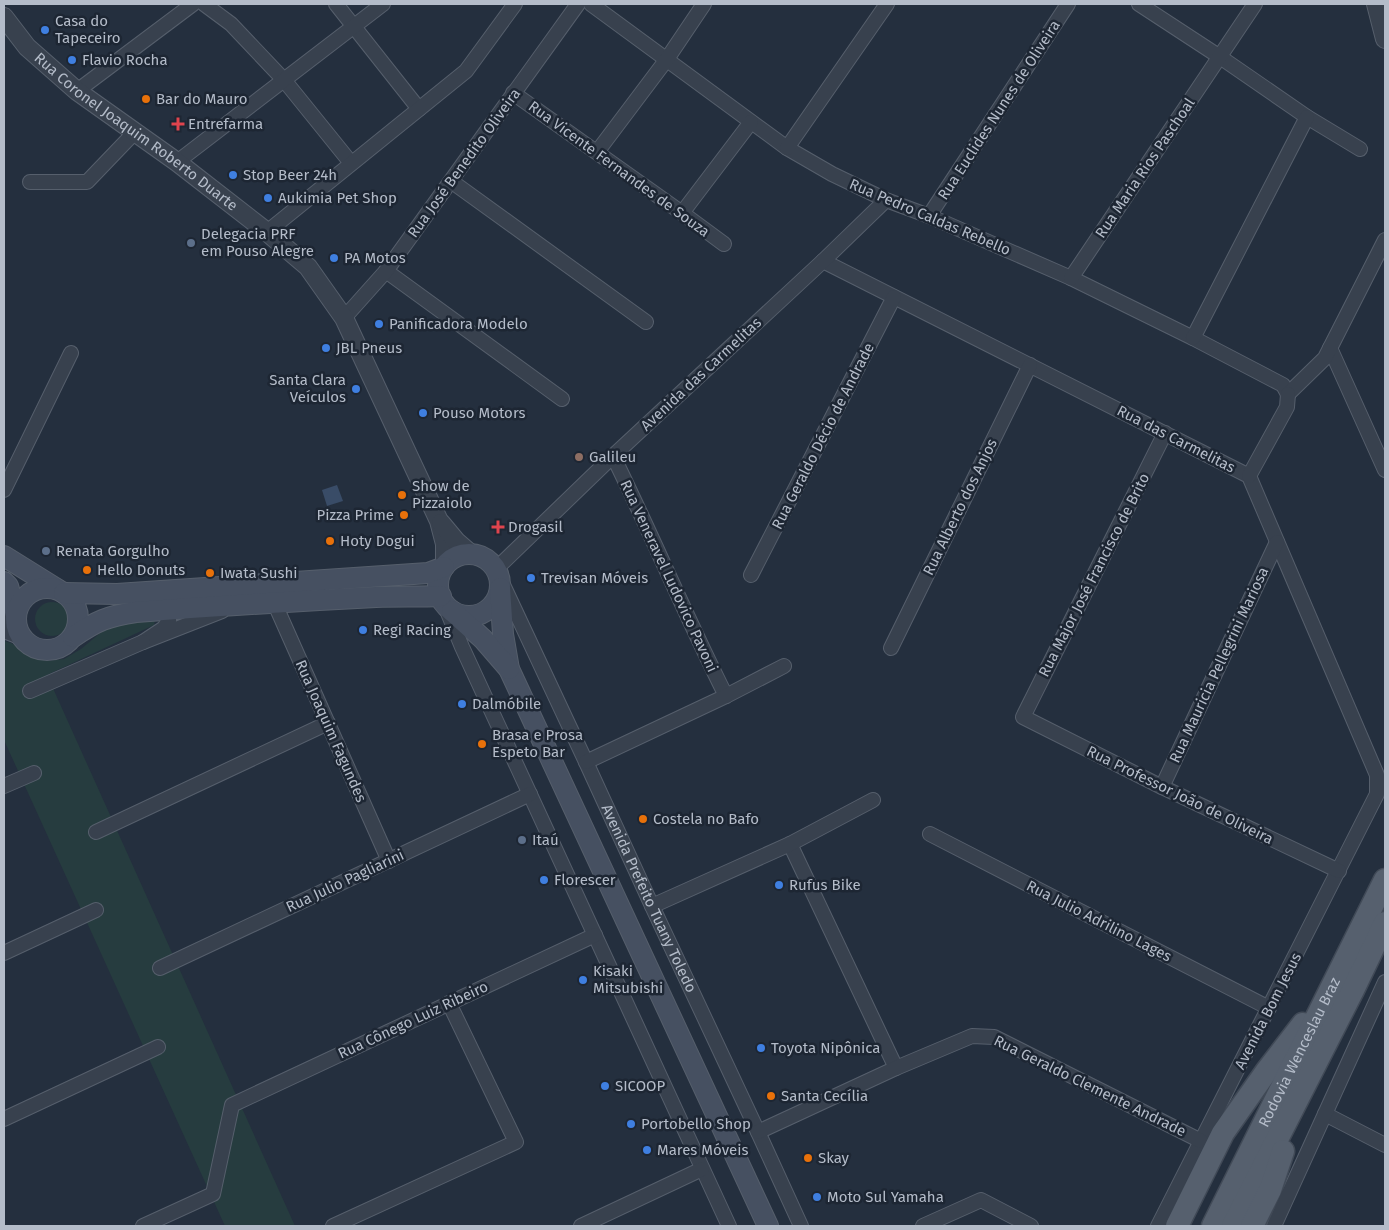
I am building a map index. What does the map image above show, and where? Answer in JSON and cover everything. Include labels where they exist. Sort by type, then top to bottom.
[{"type":"main road","points":[[12,625],[19,605],[26,596],[36,589],[47,588],[60,591],[117,594],[428,573],[445,566],[457,557],[471,554],[485,558],[491,563],[498,576],[498,596],[489,609],[482,613],[466,616],[458,613],[445,601],[439,581],[445,566]]},
{"type":"main road","points":[[4,556],[68,596],[74,604],[78,615],[78,624],[73,636]]},
{"type":"main road","name":"Avenida Prefeito Tuany Toledo","points":[[498,576],[503,634],[509,669],[768,1226]]},
{"type":"main road","points":[[4,582],[8,586],[12,625],[30,645],[45,650],[56,649],[91,624],[113,615],[237,604],[393,596],[423,597],[445,601]]},
{"type":"main road","name":"Avenida Prefeito Tuany Toledo","points":[[445,601],[483,639],[509,669]]},
{"type":"main road","name":"Rodovia Wenceslau Braz","points":[[1213,1226],[1256,1161],[1344,986],[1385,880]]},
{"type":"main road","name":"Rodovia Wenceslau Braz","points":[[1344,986],[1385,923]]},
{"type":"main road","points":[[1177,1226],[1224,1133],[1266,1072],[1344,986]]},
{"type":"main road","points":[[1252,1226],[1270,1190],[1297,1109],[1344,986]]},
{"type":"main road","name":"Rodovia Wenceslau Braz","points":[[1233,1226],[1256,1161]]},
{"type":"street","points":[[76,91],[193,4]]},
{"type":"street","points":[[204,4],[232,24],[284,80],[351,163]]},
{"type":"street","points":[[336,4],[419,109]]},
{"type":"street","points":[[177,162],[383,4]]},
{"type":"street","points":[[267,232],[466,71],[516,4]]},
{"type":"street","name":"Rua José Benedito Oliveira","points":[[344,318],[386,271],[578,4]]},
{"type":"street","name":"Rua Pedro Caldas Rebello","points":[[592,4],[787,148],[832,174],[886,200],[928,216],[1070,278],[1193,338],[1283,385],[1288,394]]},
{"type":"street","points":[[596,152],[667,59],[704,4]]},
{"type":"street","points":[[787,148],[887,4]]},
{"type":"street","name":"Rua Euclides Nunes de Oliveira","points":[[928,216],[1068,4]]},
{"type":"street","points":[[1139,4],[1307,117],[1360,149]]},
{"type":"street","name":"Rua Maria Rios Paschoal","points":[[1070,278],[1255,4]]},
{"type":"street","points":[[1376,4],[1385,40]]},
{"type":"street","name":"Rua Coronel Joaquim Roberto Duarte","points":[[4,18],[27,47],[76,91],[177,162],[267,232],[308,268],[344,318],[439,521],[445,544],[445,566]]},
{"type":"street","name":"Rua Vicente Fernandes de Souza","points":[[513,94],[724,244]]},
{"type":"street","points":[[1193,338],[1307,117]]},
{"type":"street","points":[[682,213],[751,122]]},
{"type":"street","points":[[30,182],[87,182],[135,132]]},
{"type":"street","points":[[451,181],[646,322]]},
{"type":"street","name":"Avenida das Carmelitas","points":[[498,576],[613,456],[886,200]]},
{"type":"street","points":[[1249,476],[1287,407],[1288,394],[1325,358],[1385,240]]},
{"type":"street","name":"Rua das Carmelitas","points":[[823,261],[1249,476],[1376,775],[1377,794]]},
{"type":"street","points":[[386,271],[562,400]]},
{"type":"street","name":"Rua Geraldo Décio de Andrade","points":[[751,575],[894,297]]},
{"type":"street","points":[[1330,348],[1385,470]]},
{"type":"street","points":[[4,490],[71,353]]},
{"type":"street","name":"Rua Alberto dos Anjos","points":[[891,648],[1030,365]]},
{"type":"street","name":"Rua Major José Francisco de Brito","points":[[1023,717],[1164,433]]},
{"type":"street","name":"Rua Veneravel Ludovico Pavoni","points":[[613,456],[644,518],[700,645],[726,696]]},
{"type":"street","name":"Rua Coronel Joaquim Roberto Duarte","points":[[439,521],[456,541],[471,554]]},
{"type":"street","name":"Rua Mauricia Pellegrini Mariosa","points":[[1162,787],[1277,542]]},
{"type":"street","name":"Avenida Prefeito Tuany Toledo","points":[[498,576],[801,1226]]},
{"type":"street","points":[[445,601],[462,647],[729,1226]]},
{"type":"street","name":"Rua Joaquim Fagundes","points":[[274,602],[389,861]]},
{"type":"street","points":[[30,691],[237,604]]},
{"type":"street","points":[[143,642],[164,628],[169,620],[163,610]]},
{"type":"street","points":[[586,762],[726,696],[784,666]]},
{"type":"street","name":"Rua Professor João de Oliveira","points":[[1023,717],[1162,787],[1339,871]]},
{"type":"street","points":[[96,832],[328,723]]},
{"type":"street","points":[[4,786],[34,773]]},
{"type":"street","name":"Rua Julio Pagliarini","points":[[160,968],[530,794]]},
{"type":"street","name":"Avenida Bom Jesus","points":[[1158,1226],[1377,794]]},
{"type":"street","points":[[652,906],[790,844],[873,800]]},
{"type":"street","name":"Rua Julio Adrilino Lages","points":[[930,834],[1269,1008]]},
{"type":"street","points":[[790,844],[896,1068]]},
{"type":"street","points":[[4,953],[96,910]]},
{"type":"street","name":"Rua Cônego Luiz Ribeiro","points":[[142,1226],[213,1194],[232,1104],[595,935]]},
{"type":"street","points":[[1274,1226],[1385,982]]},
{"type":"street","points":[[333,1226],[516,1142],[449,1003]]},
{"type":"street","name":"Rua Geraldo Clemente Andrade","points":[[758,1132],[896,1068],[972,1036],[994,1036],[1201,1141]]},
{"type":"street","points":[[4,1119],[158,1046]]},
{"type":"street","points":[[1325,1114],[1385,1145]]},
{"type":"street","points":[[581,1226],[702,1169]]},
{"type":"street","points":[[923,1226],[981,1200],[1030,1226]]},
{"type":"green space","points":[[52,602],[64,607],[69,619],[64,631],[52,636],[40,631],[35,619],[40,607]]},
{"type":"green space","points":[[155,620],[154,625],[47,675],[295,1226],[225,1226],[4,740],[4,641],[46,661],[64,659],[81,649],[105,629],[120,623]]},
{"type":"water","points":[[337,485],[343,501],[327,506],[322,490]]},
{"type":"place","name":"Casa do Tapeceiro","points":[[45,30]]},
{"type":"place","name":"Flavio Rocha","points":[[72,60]]},
{"type":"place","name":"Bar do Mauro","points":[[146,99]]},
{"type":"place","name":"Entrefarma","points":[[178,124]]},
{"type":"place","name":"Stop Beer 24h","points":[[233,175]]},
{"type":"place","name":"Aukimia Pet Shop","points":[[268,198]]},
{"type":"place","name":"Delegacia PRF em Pouso Alegre","points":[[191,243]]},
{"type":"place","name":"PA Motos","points":[[334,258]]},
{"type":"place","name":"Panificadora Modelo","points":[[379,324]]},
{"type":"place","name":"JBL Pneus","points":[[326,348]]},
{"type":"place","name":"Santa Clara Veículos","points":[[356,389]]},
{"type":"place","name":"Pouso Motors","points":[[423,413]]},
{"type":"place","name":"Galileu","points":[[579,457]]},
{"type":"place","name":"Show de Pizzaiolo","points":[[402,495]]},
{"type":"place","name":"Pizza Prime","points":[[404,515]]},
{"type":"place","name":"Drogasil","points":[[498,527]]},
{"type":"place","name":"Hoty Dogui","points":[[330,541]]},
{"type":"place","name":"Renata Gorgulho","points":[[46,551]]},
{"type":"place","name":"Hello Donuts","points":[[87,570]]},
{"type":"place","name":"Iwata Sushi","points":[[210,573]]},
{"type":"place","name":"Trevisan Móveis","points":[[531,578]]},
{"type":"place","name":"Regi Racing","points":[[363,630]]},
{"type":"place","name":"Dalmóbile","points":[[462,704]]},
{"type":"place","name":"Brasa e Prosa Espeto Bar","points":[[482,744]]},
{"type":"place","name":"Costela no Bafo","points":[[643,819]]},
{"type":"place","name":"Itaú","points":[[522,840]]},
{"type":"place","name":"Florescer","points":[[544,880]]},
{"type":"place","name":"Rufus Bike","points":[[779,885]]},
{"type":"place","name":"Kisaki Mitsubishi","points":[[583,980]]},
{"type":"place","name":"Toyota Nipônica","points":[[761,1048]]},
{"type":"place","name":"SICOOP","points":[[605,1086]]},
{"type":"place","name":"Santa Cecília","points":[[771,1096]]},
{"type":"place","name":"Portobello Shop","points":[[631,1124]]},
{"type":"place","name":"Mares Móveis","points":[[647,1150]]},
{"type":"place","name":"Skay","points":[[808,1158]]},
{"type":"place","name":"Moto Sul Yamaha","points":[[817,1197]]}]
